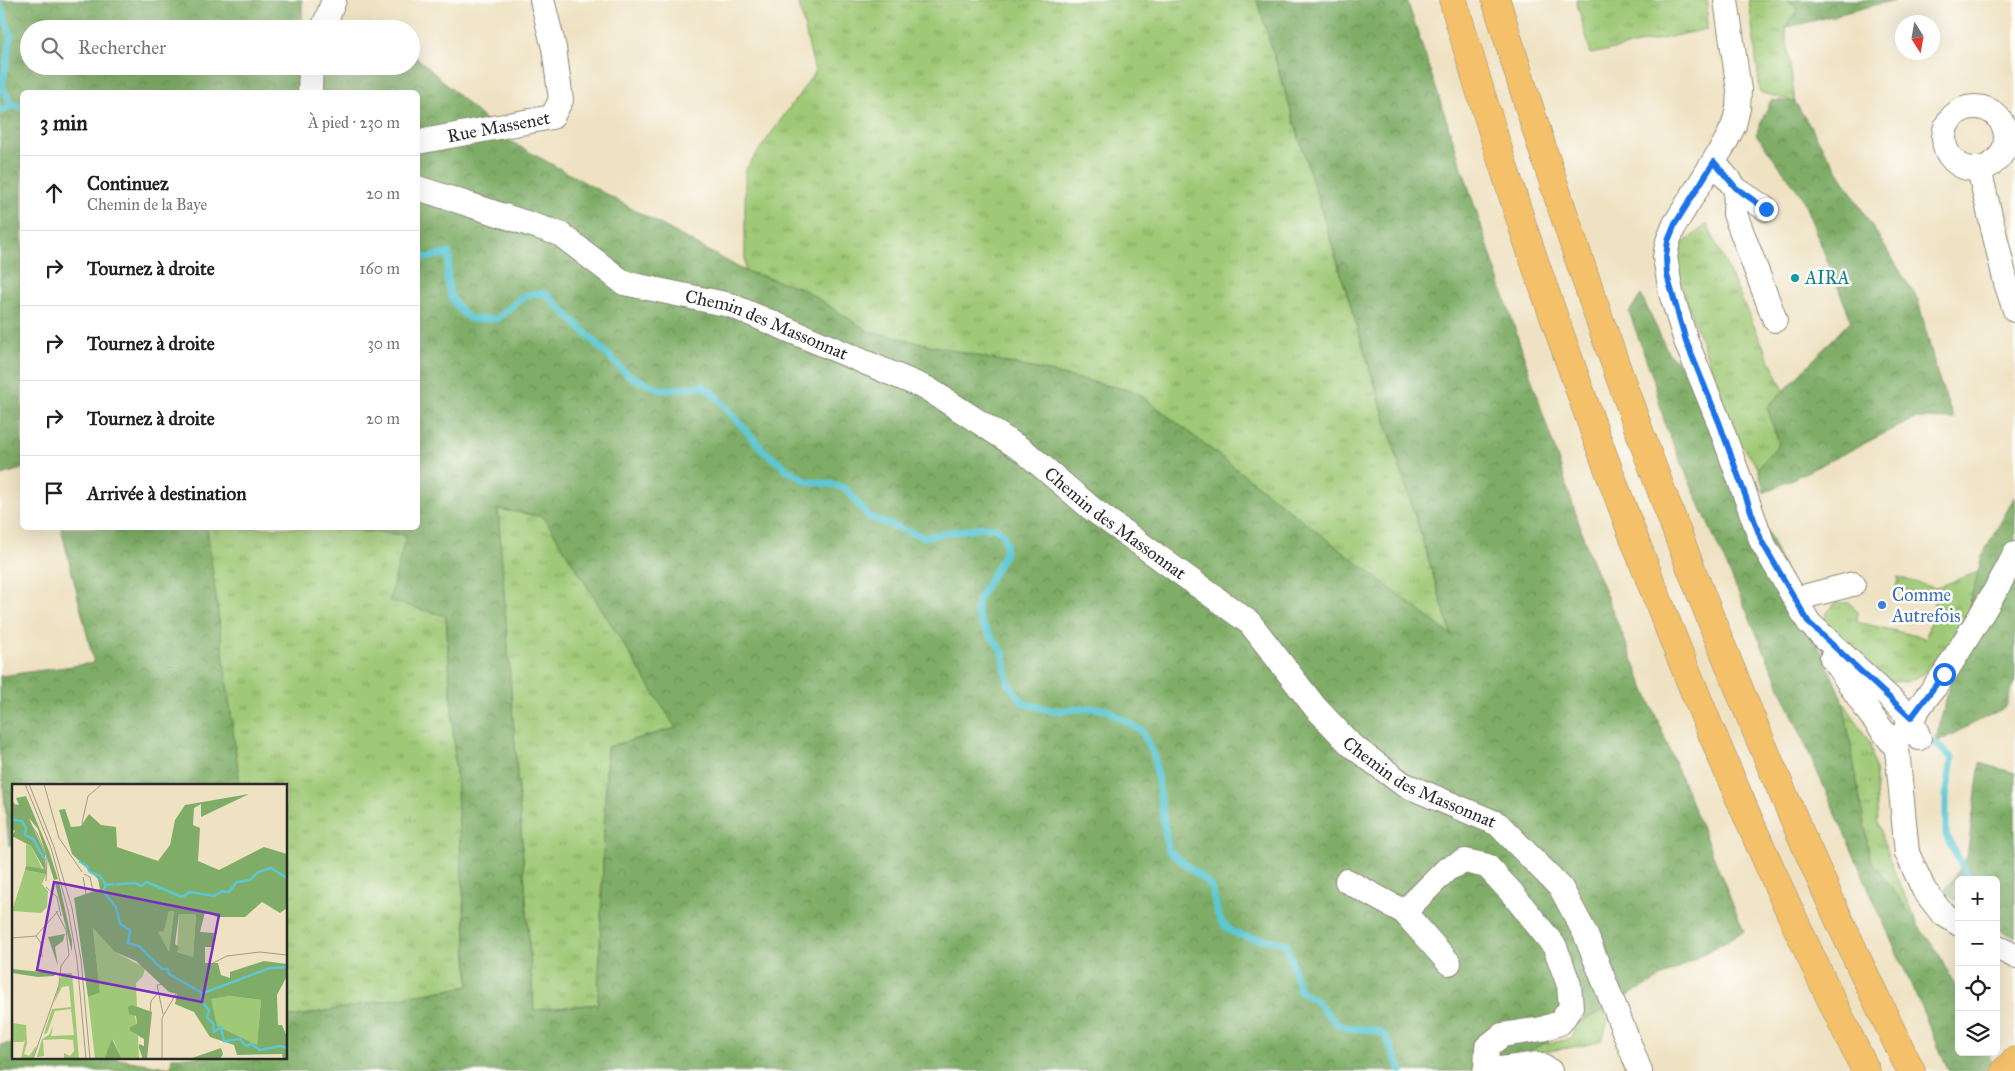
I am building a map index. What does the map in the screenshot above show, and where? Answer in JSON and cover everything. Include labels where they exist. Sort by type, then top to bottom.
[{"type":"main road","points":[[1453,0],[1522,226],[1598,444],[1646,571],[1750,822],[1797,928],[1866,1071]]},
{"type":"main road","points":[[1496,0],[1562,210],[1636,428],[1694,579],[1725,658],[1808,851],[1911,1071]]},
{"type":"main road","points":[[2005,1071],[2015,1061]]},
{"type":"street","points":[[326,20],[334,0]]},
{"type":"street","name":"Rue Massenet","points":[[420,142],[552,117],[561,100],[554,48],[542,0]]},
{"type":"street","points":[[1726,0],[1739,90],[1738,108],[1734,125],[1714,162],[1675,224],[1668,241],[1666,257],[1667,275],[1686,341],[1719,422],[1762,542],[1809,623],[1870,714],[1897,749],[1907,853],[1924,890],[1942,913],[1955,921]]},
{"type":"street","points":[[310,90],[311,75]]},
{"type":"street","points":[[1980,107],[2010,126],[2002,153],[1988,166],[1979,169],[1968,169],[1958,165],[1945,148],[1946,127],[1952,117],[1960,111],[1980,107]]},
{"type":"street","points":[[1714,162],[1736,188],[1766,209]]},
{"type":"street","points":[[1979,169],[2006,283],[2015,310]]},
{"type":"street","points":[[1736,188],[1735,214],[1775,320]]},
{"type":"street","name":"Chemin des Massonnat","points":[[420,189],[560,234],[624,283],[730,305],[928,389],[1024,452],[1092,509],[1250,623],[1315,707],[1350,745],[1403,784],[1498,824],[1511,836],[1562,888],[1585,934],[1640,1071]]},
{"type":"street","points":[[1897,749],[1915,728],[1944,674],[2004,576],[2015,554]]},
{"type":"street","points":[[1795,599],[1853,584]]},
{"type":"street","points":[[1809,623],[1915,728]]},
{"type":"street","points":[[1903,815],[1915,728]]},
{"type":"street","points":[[1404,912],[1447,869],[1465,861],[1486,866],[1512,893],[1555,948],[1569,985],[1571,1007],[1560,1023],[1542,1029],[1502,1035],[1487,1047],[1486,1071],[1538,1064],[1550,1071]]},
{"type":"street","points":[[1347,881],[1404,912],[1449,963]]},
{"type":"street","points":[[2000,948],[2015,956]]},
{"type":"green space","points":[[0,0],[302,0],[302,20],[20,20],[20,75],[420,75],[420,60],[506,139],[745,271],[801,288],[868,331],[1137,392],[1452,636],[1257,0],[1407,0],[1588,551],[1744,931],[1494,1071],[0,1071],[0,1045],[12,1043],[12,1058],[112,1058],[171,1068],[172,1058],[288,1058],[288,1018],[469,986],[446,616],[389,601],[406,535],[354,530],[420,530],[420,90],[20,90],[20,470],[0,475]],"holes":[[[498,509],[544,517],[676,728],[607,747],[598,1004],[534,1010]]]},
{"type":"green space","points":[[798,0],[1257,0],[1452,637],[1137,392],[868,331],[801,288],[745,271],[745,170],[815,72]]},
{"type":"green space","points":[[1576,0],[1707,0],[1707,29],[1591,54]]},
{"type":"green space","points":[[1749,0],[1788,0],[1798,10],[1785,28],[1795,102],[1760,92]]},
{"type":"green space","points":[[1788,0],[1895,0],[1785,28],[1798,10]]},
{"type":"green space","points":[[1771,100],[1795,102],[1918,300],[1938,377],[1954,419],[1916,418],[1764,493],[1758,468],[1779,444],[1767,407],[1851,320],[1801,195],[1756,134]]},
{"type":"green space","points":[[1707,224],[1784,391],[1767,407],[1779,444],[1758,468],[1737,438],[1684,294],[1674,251]]},
{"type":"green space","points":[[1641,295],[1668,352],[1696,382],[1719,422],[1843,701],[1870,858],[1940,956],[1955,986],[1955,1056],[1989,1056],[1995,1068],[1985,1071],[1949,1071],[1666,428],[1653,378],[1629,312]]},
{"type":"green space","points":[[2015,496],[2015,680],[2006,707],[1935,743],[1982,556]]},
{"type":"green space","points":[[498,509],[544,517],[676,728],[607,747],[598,1004],[534,1010]]},
{"type":"green space","points":[[61,530],[207,530],[240,784],[12,784],[12,845],[9,846],[0,753],[0,676],[94,663]]},
{"type":"green space","points":[[207,530],[354,530],[406,535],[446,616],[469,986],[288,1018],[288,784],[240,784]]},
{"type":"green space","points":[[1978,572],[1969,609],[1956,635],[1922,675],[1906,682],[1882,680],[1824,624],[1826,614],[1836,602],[1849,603],[1858,611],[1857,622],[1926,638],[1936,598],[1896,588],[1898,577],[1935,588]]},
{"type":"green space","points":[[1843,701],[1870,743],[1875,768],[1878,822],[1893,868],[1918,925],[1870,858]]},
{"type":"green space","points":[[1980,763],[2015,773],[2015,937],[2000,931],[2000,876],[1955,876],[1955,900],[1944,892],[1967,857]]},
{"type":"green space","points":[[1563,928],[1608,1020],[1602,1040],[1586,1045],[1505,1058],[1502,1050],[1572,1039],[1584,997]]},
{"type":"waterway","points":[[0,5],[11,36],[2,87],[12,105],[20,107]]},
{"type":"waterway","points":[[0,111],[12,105]]},
{"type":"waterway","points":[[420,256],[426,258],[449,253],[447,276],[449,291],[459,309],[470,319],[497,319],[526,296],[539,293],[547,295],[628,375],[662,390],[702,386],[713,393],[763,450],[788,470],[807,481],[836,485],[846,489],[869,517],[924,537],[983,527],[996,528],[1003,534],[1006,544],[1004,555],[978,600],[977,612],[981,623],[1003,652],[1008,683],[1023,703],[1054,711],[1095,708],[1107,710],[1142,731],[1154,755],[1168,850],[1211,887],[1221,921],[1227,928],[1243,936],[1286,944],[1300,991],[1315,1000],[1336,1023],[1344,1027],[1378,1031],[1386,1037],[1401,1071]]},
{"type":"waterway","points":[[1935,743],[1952,758],[1946,797],[1946,835],[1968,876]]},
{"type":"place","name":"AIRA","points":[[1795,278]]},
{"type":"place","name":"Comme Autrefois","points":[[1882,605]]},
{"type":"route","points":[[1766,209],[1736,188],[1714,162],[1675,224],[1668,241],[1666,257],[1671,293],[1686,341],[1719,422],[1762,542],[1809,623],[1911,718],[1944,674]]}]
